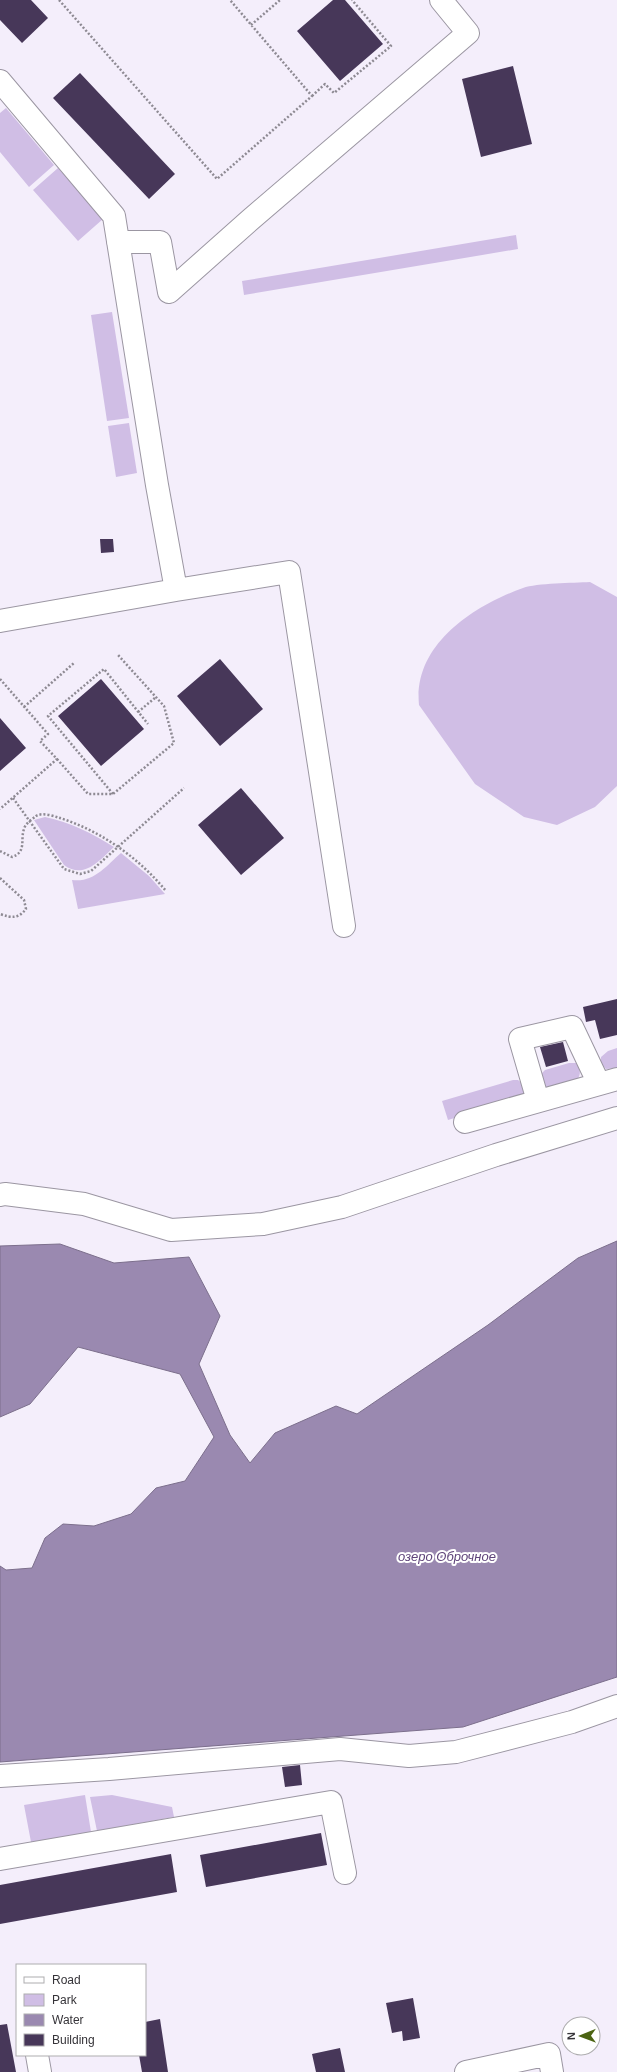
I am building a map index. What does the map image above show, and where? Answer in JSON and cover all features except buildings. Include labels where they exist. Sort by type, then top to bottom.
[{"type":"lane","points":[[118,242],[160,242],[169,292],[250,220],[468,33],[441,0]]},
{"type":"lane","points":[[0,81],[114,216],[157,485],[176,590]]},
{"type":"lane","points":[[0,621],[289,572],[344,926]]},
{"type":"lane","points":[[465,1122],[608,1082],[572,1027],[520,1039],[538,1101]]},
{"type":"lane","points":[[0,1195],[5,1194],[84,1204],[171,1230],[263,1224],[342,1207],[496,1155],[617,1118]]},
{"type":"lane","points":[[0,1776],[109,1769],[340,1749],[409,1756],[456,1752],[572,1722],[617,1706]]},
{"type":"lane","points":[[0,1859],[331,1802],[345,1873]]},
{"type":"lane","points":[[466,2072],[549,2054],[552,2072]]},
{"type":"lane","points":[[37,2056],[40,2072]]},
{"type":"path","points":[[59,0],[217,179],[325,84],[334,93],[391,46],[352,0]]},
{"type":"path","points":[[230,0],[312,96]]},
{"type":"path","points":[[251,25],[280,0]]},
{"type":"path","points":[[0,679],[48,734],[40,741],[88,794],[113,794],[174,743],[164,706],[118,655]]},
{"type":"path","points":[[24,707],[74,663]]},
{"type":"path","points":[[113,794],[48,716],[104,669],[148,724]]},
{"type":"path","points":[[138,712],[156,697]]},
{"type":"path","points":[[0,810],[57,760]]},
{"type":"path","points":[[13,798],[64,869],[80,874],[91,871],[184,788]]},
{"type":"path","points":[[0,851],[12,857],[17,855],[22,848],[24,829],[30,821],[38,814],[50,815],[68,820],[102,836],[136,861],[166,891]]},
{"type":"path","points":[[0,878],[24,900],[26,909],[21,916],[13,918],[0,914]]},
{"type":"green space","points":[[6,108],[54,165],[29,187],[0,152],[0,113]]},
{"type":"green space","points":[[58,168],[103,219],[78,241],[33,190]]},
{"type":"green space","points":[[516,235],[518,249],[244,295],[242,281]]},
{"type":"green space","points":[[112,312],[129,418],[107,421],[91,315]]},
{"type":"green space","points":[[129,423],[137,473],[116,477],[108,426]]},
{"type":"green space","points":[[590,582],[617,597],[617,786],[595,807],[557,825],[524,817],[475,784],[419,705],[420,683],[426,664],[436,646],[450,631],[485,605],[529,586]]},
{"type":"green space","points":[[45,817],[81,829],[114,847],[91,866],[85,869],[71,869],[64,865],[34,820]]},
{"type":"green space","points":[[121,853],[149,876],[165,894],[78,909],[72,880],[87,879],[93,876],[105,868]]},
{"type":"green space","points":[[617,1048],[617,1068],[606,1069],[601,1064],[601,1057],[608,1051]]},
{"type":"green space","points":[[569,1063],[576,1063],[579,1068],[580,1074],[577,1081],[552,1088],[544,1087],[540,1075],[545,1070]]},
{"type":"green space","points":[[513,1080],[518,1080],[523,1084],[524,1093],[521,1097],[448,1120],[442,1101]]},
{"type":"green space","points":[[85,1795],[91,1832],[31,1842],[24,1805]]},
{"type":"green space","points":[[112,1795],[172,1807],[174,1817],[97,1831],[90,1797]]},
{"type":"water","name":"озеро Оброчное","points":[[617,1241],[617,1677],[463,1727],[0,1762],[0,1566],[6,1570],[32,1568],[45,1538],[63,1524],[94,1526],[131,1514],[156,1488],[185,1481],[214,1437],[180,1374],[78,1347],[30,1404],[0,1417],[0,1246],[60,1244],[114,1263],[189,1257],[220,1316],[199,1364],[230,1435],[250,1463],[275,1433],[336,1406],[357,1414],[488,1325],[578,1258]]}]
